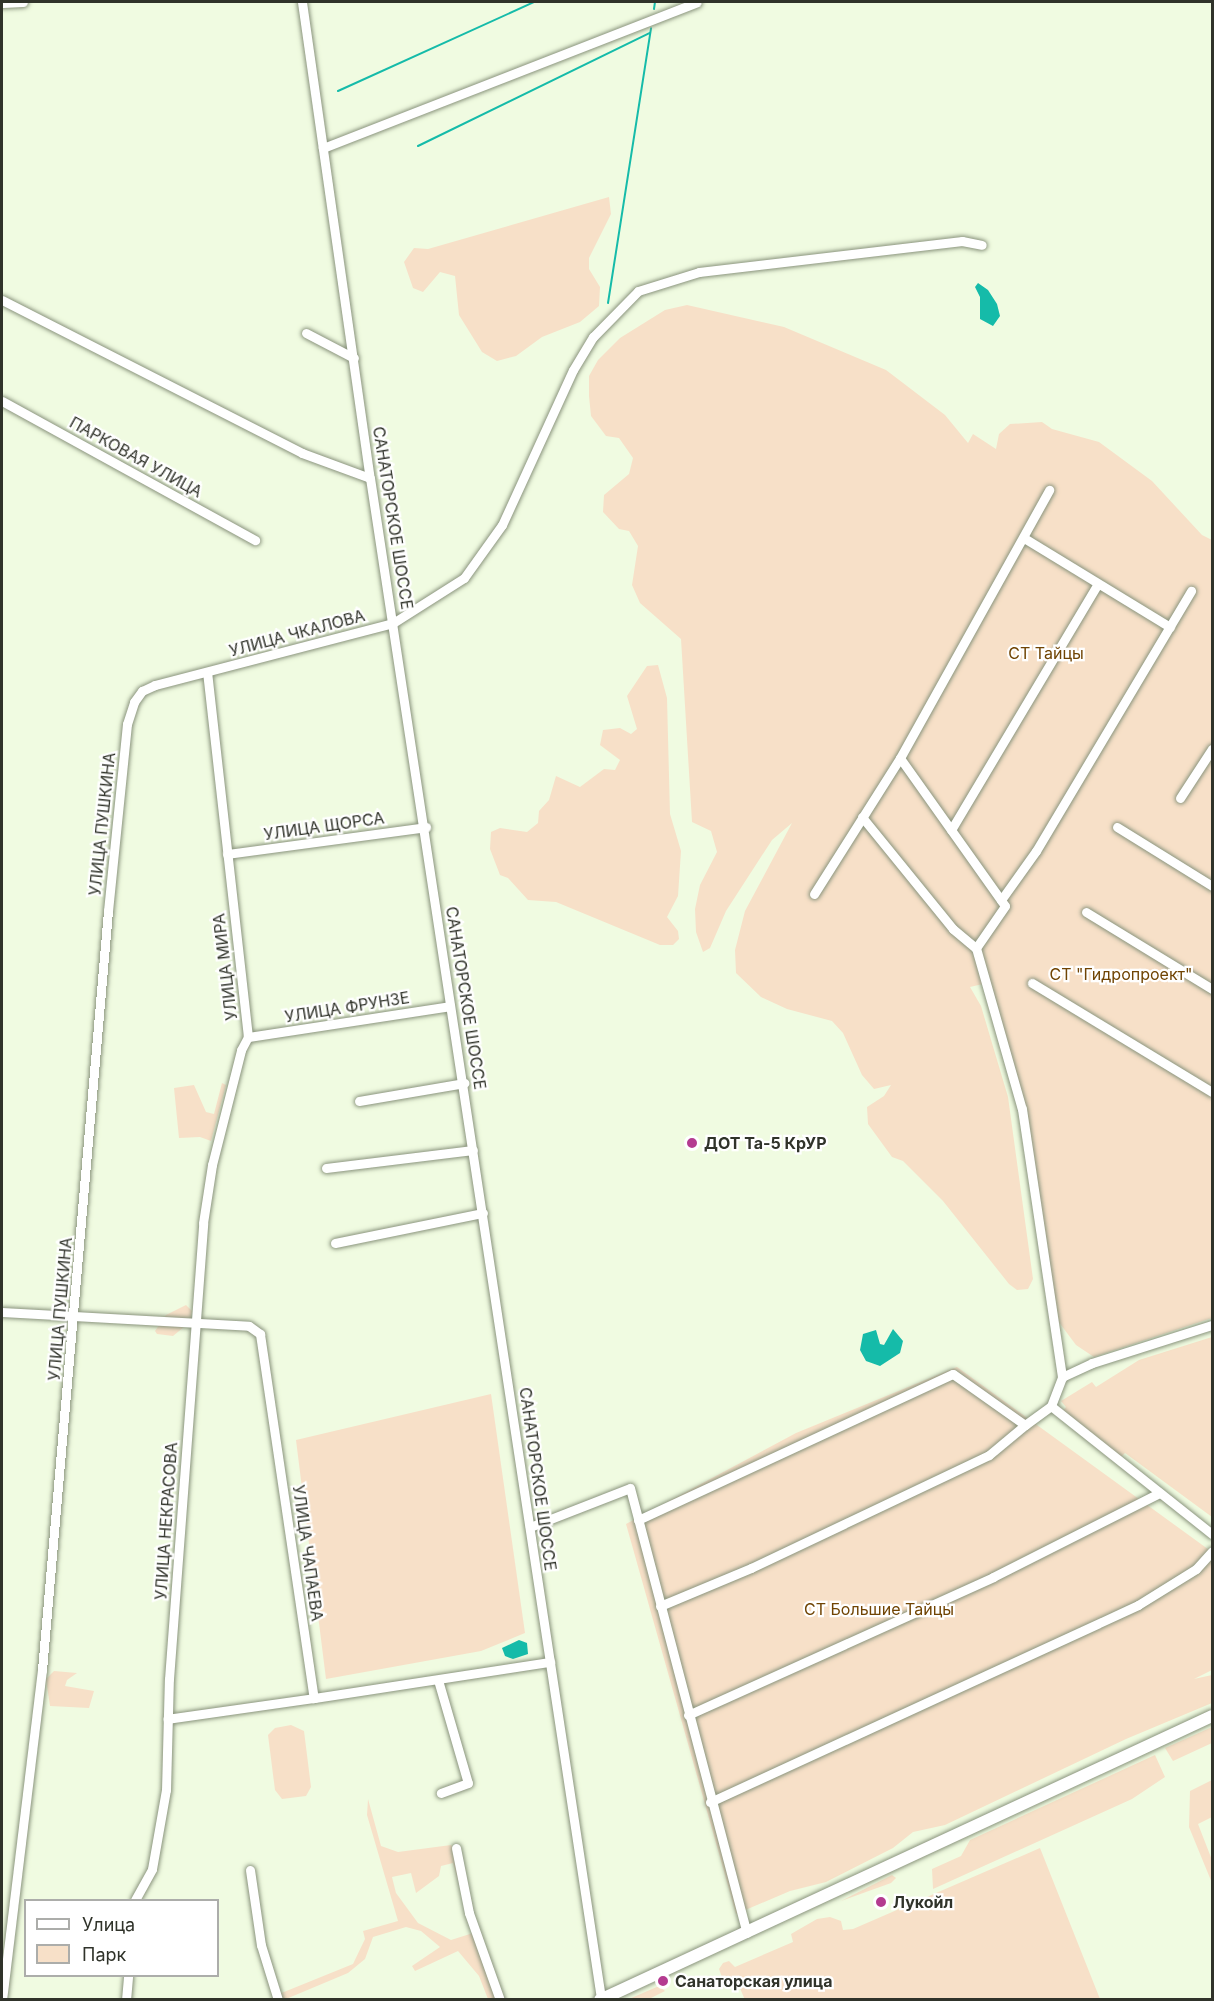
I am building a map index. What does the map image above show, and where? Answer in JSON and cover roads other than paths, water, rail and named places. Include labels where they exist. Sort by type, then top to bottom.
[{"type":"main road","points":[[601,1999],[1212,1716]]},
{"type":"street","points":[[2,3],[23,2]]},
{"type":"street","name":"САНАТОРСКОЕ ШОССЕ","points":[[302,2],[370,478],[426,827],[450,1006],[464,1083],[601,1999]]},
{"type":"street","points":[[323,148],[697,2]]},
{"type":"street","name":"УЛИЦА ЧКАЛОВА","points":[[207,672],[393,622],[464,578],[481,559],[502,525],[573,370],[594,337],[638,291],[699,272],[962,241],[982,245]]},
{"type":"street","points":[[2,300],[302,453],[370,478]]},
{"type":"street","points":[[306,333],[354,358]]},
{"type":"street","name":"ПАРКОВАЯ УЛИЦА","points":[[2,401],[255,540]]},
{"type":"street","points":[[814,894],[900,758],[1049,490]]},
{"type":"street","points":[[1024,538],[1170,627]]},
{"type":"street","points":[[951,830],[1098,585]]},
{"type":"street","points":[[1001,900],[1036,851],[1191,591]]},
{"type":"street","name":"УЛИЦА МИРА","points":[[195,1326],[212,1165],[241,1050],[248,1037],[207,672]]},
{"type":"street","name":"УЛИЦА ПУШКИНА","points":[[2,2000],[42,1670],[127,724],[142,691],[207,672]]},
{"type":"street","points":[[1180,798],[1212,749]]},
{"type":"street","points":[[900,758],[1005,906],[976,948]]},
{"type":"street","points":[[660,1606],[751,1568],[989,1455],[1051,1406],[1062,1377],[1022,1109],[976,948],[953,929],[862,817]]},
{"type":"street","name":"УЛИЦА ЩОРСА","points":[[227,854],[426,827]]},
{"type":"street","points":[[1117,827],[1212,886]]},
{"type":"street","points":[[1086,912],[1212,989]]},
{"type":"street","points":[[1032,983],[1212,1092]]},
{"type":"street","name":"УЛИЦА ФРУНЗЕ","points":[[248,1037],[450,1006]]},
{"type":"street","points":[[359,1101],[464,1083]]},
{"type":"street","points":[[326,1168],[473,1150]]},
{"type":"street","points":[[335,1243],[483,1213]]},
{"type":"street","name":"УЛИЦА ЧАПАЕВА","points":[[2,1312],[195,1326],[249,1326],[261,1334],[314,1698]]},
{"type":"street","points":[[1062,1377],[1092,1363],[1212,1325]]},
{"type":"street","name":"УЛИЦА НЕКРАСОВА","points":[[136,1899],[152,1869],[166,1790],[167,1719],[195,1326]]},
{"type":"street","points":[[638,1520],[953,1374],[1025,1425]]},
{"type":"street","points":[[1051,1406],[1212,1534]]},
{"type":"street","points":[[530,1527],[630,1488],[710,1802],[747,1933]]},
{"type":"street","points":[[688,1715],[993,1577],[1159,1493]]},
{"type":"street","points":[[710,1802],[1138,1605],[1196,1569],[1212,1551]]},
{"type":"street","points":[[167,1719],[550,1662]]},
{"type":"street","points":[[438,1680],[468,1783],[441,1793]]},
{"type":"street","points":[[456,1848],[469,1913],[501,2000]]},
{"type":"street","points":[[250,1869],[261,1945],[278,2000]]},
{"type":"street","points":[[126,2000],[128,1977]]},
{"type":"water","points":[[978,283],[988,290],[997,304],[1000,316],[993,326],[980,319],[980,297],[975,287]]},
{"type":"water","points":[[893,1329],[903,1341],[900,1353],[880,1366],[866,1361],[860,1350],[863,1334],[876,1330],[880,1344],[884,1345]]},
{"type":"water","points":[[519,1640],[527,1643],[528,1654],[513,1659],[505,1656],[502,1648]]},
{"type":"waterway","points":[[338,91],[534,2]]},
{"type":"waterway","points":[[654,9],[655,2]]},
{"type":"waterway","points":[[608,303],[651,28]]},
{"type":"waterway","points":[[418,146],[650,33]]},
{"type":"place","name":"ДОТ Та-5 КрУР","points":[[692,1143]]},
{"type":"place","name":"Лукойл","points":[[881,1902]]},
{"type":"place","name":"Санаторская улица","points":[[663,1981]]},
{"type":"park label","name":"СТ Тайцы","points":[[1046,653]]},
{"type":"park label","name":"СТ \"Гидропроект\"","points":[[1121,974]]},
{"type":"park label","name":"СТ Большие Тайцы","points":[[879,1609]]}]
